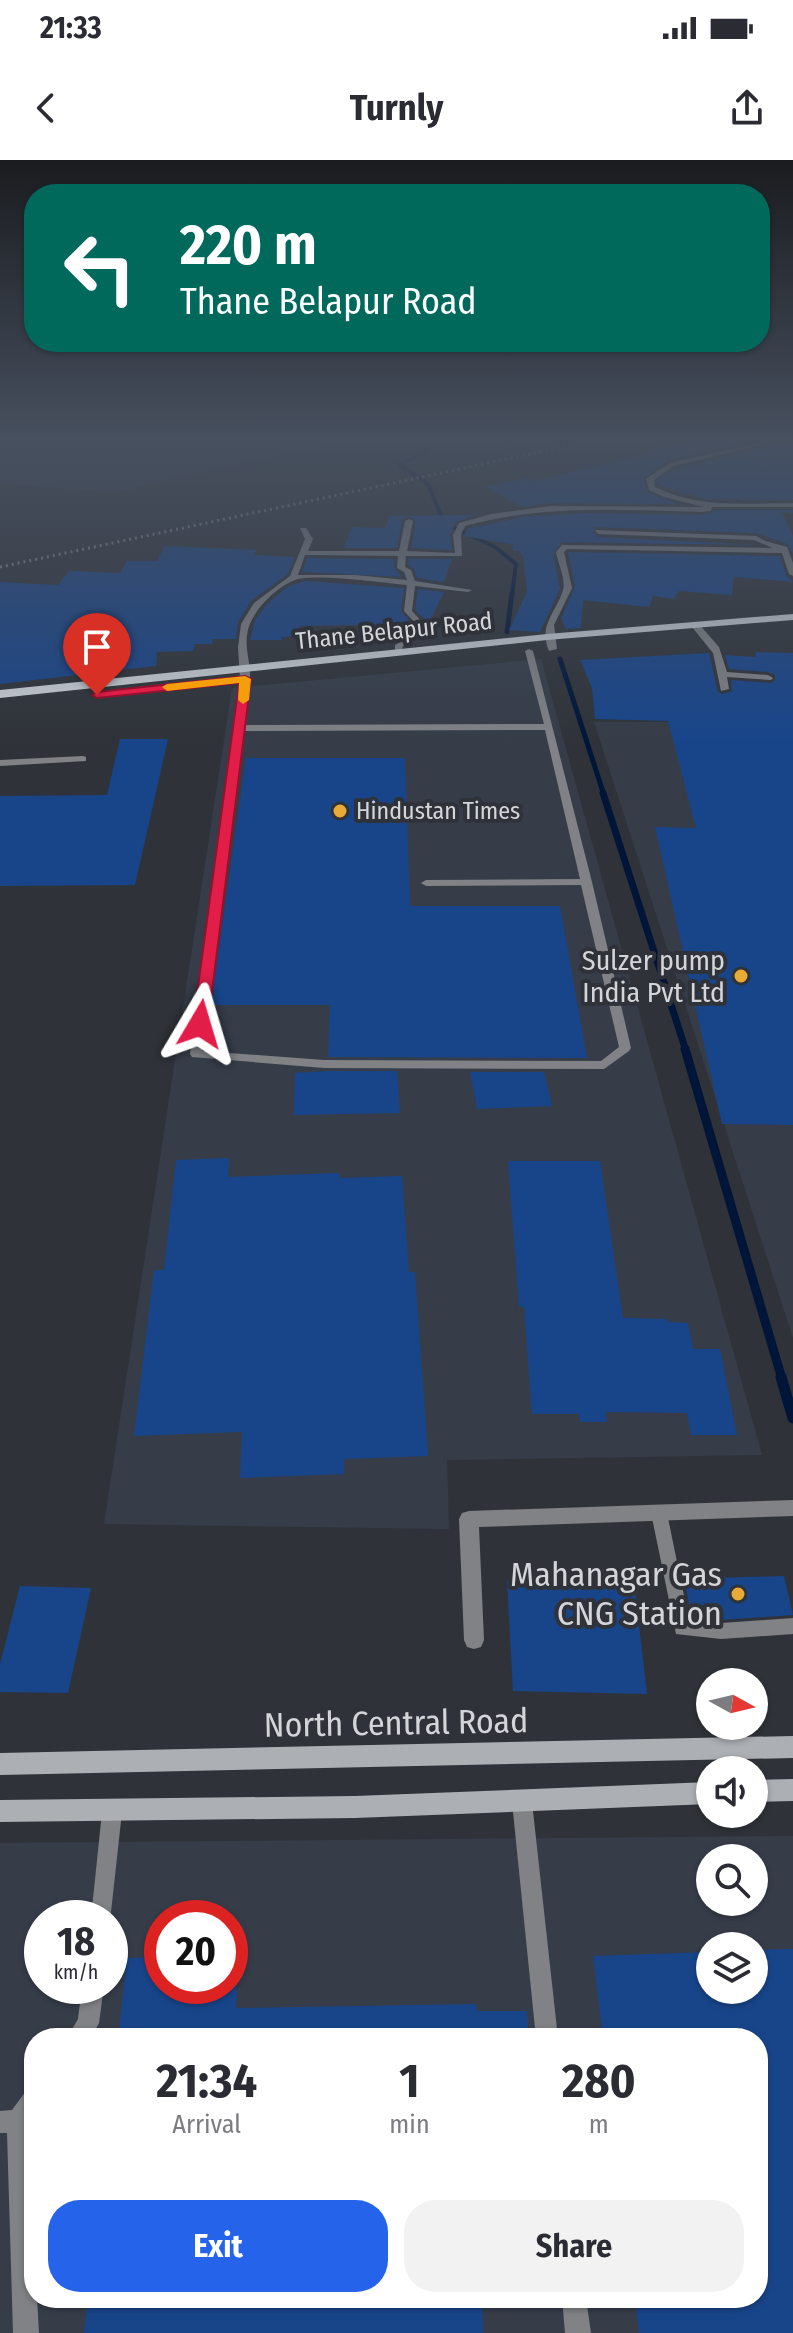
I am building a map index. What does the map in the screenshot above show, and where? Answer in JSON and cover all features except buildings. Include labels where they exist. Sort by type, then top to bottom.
[{"type":"main road","name":"Thane Belapur Road","points":[[0,694],[529,651],[549,643],[695,625],[793,617]]},
{"type":"main road","name":"Thane Belapur Road","points":[[0,705],[398,652],[793,630]]},
{"type":"main road","name":"North Central Road","points":[[0,1764],[793,1747]]},
{"type":"main road","points":[[768,1791],[793,1790]]},
{"type":"main road","points":[[0,1811],[112,1812],[522,1802],[696,1794]]},
{"type":"street","points":[[294,577],[293,570],[309,539]]},
{"type":"street","points":[[398,652],[399,645],[418,635],[421,625],[408,611],[412,584],[407,570],[401,568],[406,539]]},
{"type":"street","points":[[304,553],[381,551],[404,555],[456,555],[460,539]]},
{"type":"street","points":[[759,539],[785,551],[793,574]]},
{"type":"street","points":[[549,643],[551,619],[568,588],[560,552],[565,547],[785,551]]},
{"type":"street","points":[[246,673],[241,645],[243,627],[259,602],[294,577],[355,577],[468,590]]},
{"type":"street","points":[[695,625],[717,647],[722,659],[724,689]]},
{"type":"street","points":[[722,674],[768,678]]},
{"type":"street","points":[[474,1640],[469,1519],[793,1508]]},
{"type":"lane","points":[[246,673],[196,1054],[324,1064],[604,1065],[625,1048],[529,651]]},
{"type":"lane","points":[[240,728],[549,727]]},
{"type":"lane","points":[[0,763],[83,759]]},
{"type":"lane","points":[[426,883],[587,882]]},
{"type":"lane","points":[[659,1513],[682,1628],[721,1631],[793,1626]]},
{"type":"lane","points":[[522,1802],[546,2028]]},
{"type":"lane","points":[[103,1900],[112,1812]]},
{"type":"lane","points":[[85,2028],[91,2004]]},
{"type":"lane","points":[[24,2108],[9,2122],[26,2333]]},
{"type":"lane","points":[[575,2308],[578,2333]]},
{"type":"shaded area","points":[[541,659],[762,1455],[447,1460],[449,1529],[104,1524],[232,688]]},
{"type":"shaded area","points":[[594,722],[793,722],[793,1338]]},
{"type":"shaded area","points":[[793,1836],[793,2333],[0,2333],[0,1843]]},
{"type":"waterway","points":[[479,539],[495,547],[516,564],[512,595]]},
{"type":"waterway","points":[[507,632],[512,593]]},
{"type":"waterway","points":[[560,659],[604,795]]},
{"type":"waterway","points":[[603,793],[686,1051]]},
{"type":"waterway","points":[[685,1049],[782,1379]]},
{"type":"waterway","points":[[781,1377],[793,1418]]},
{"type":"railway","points":[[0,567],[129,539]]},
{"type":"slow traffic","points":[[167,687],[245,679],[243,700]]},
{"type":"place","name":"Hindustan Times","points":[[340,811]]},
{"type":"place","name":"Sulzer pump India Pvt Ltd","points":[[741,976]]},
{"type":"place","name":"Mahanagar Gas CNG Station","points":[[738,1594]]},
{"type":"route","points":[[97,695],[245,679],[200,1024]]}]
